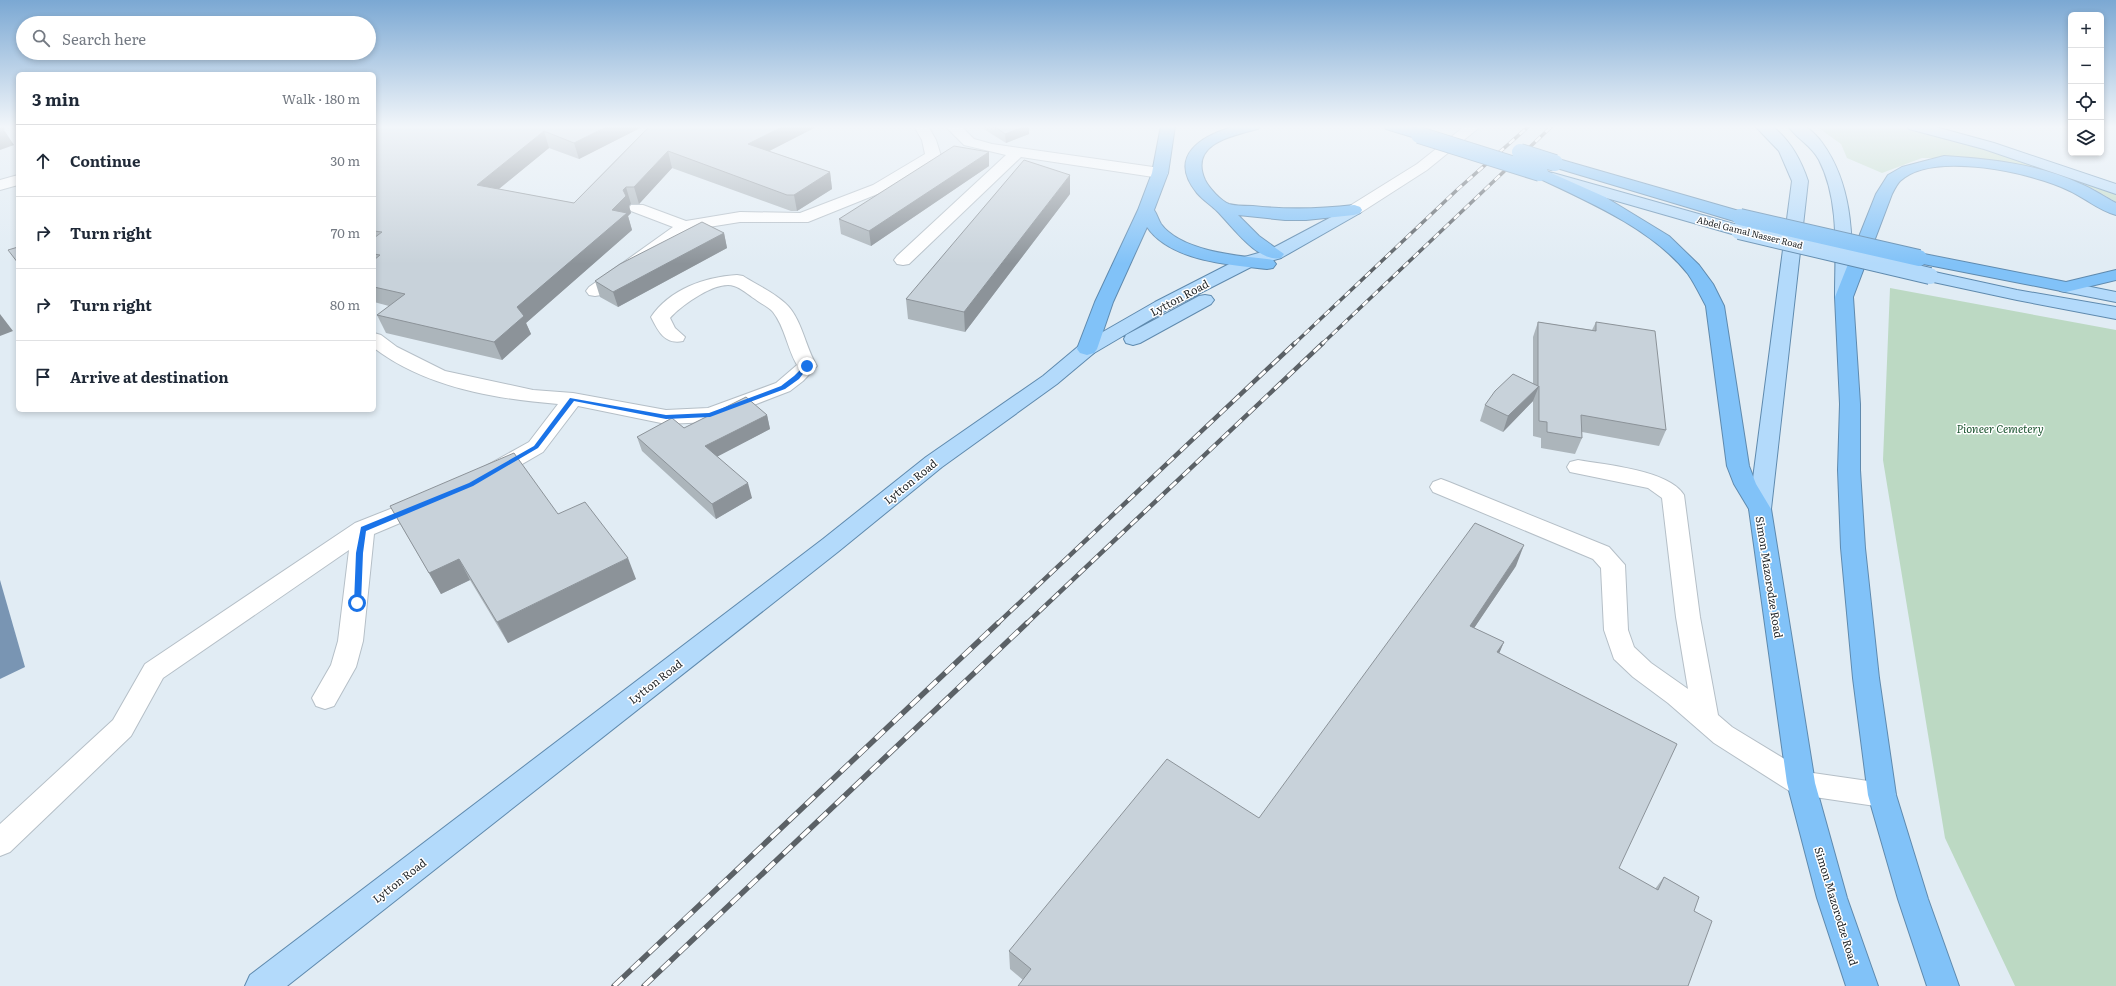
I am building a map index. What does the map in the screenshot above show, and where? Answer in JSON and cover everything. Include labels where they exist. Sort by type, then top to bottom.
[{"type":"highway","points":[[1194,172],[1198,182],[1271,259]]},
{"type":"highway","points":[[1551,172],[1663,240],[1693,269],[1704,284],[1715,306],[1738,466],[1745,484],[1760,510]]},
{"type":"highway","points":[[1904,172],[1894,178],[1884,194],[1844,297],[1850,404],[1849,470],[1853,548],[1866,678],[1882,795],[1913,899],[1943,986]]},
{"type":"highway","points":[[2029,172],[2075,187],[2116,210]]},
{"type":"highway","points":[[1087,349],[1104,302],[1146,210],[1160,173]]},
{"type":"highway","points":[[1223,208],[1285,215],[1306,215],[1354,210]]},
{"type":"highway","points":[[1146,210],[1156,228],[1169,239],[1210,256],[1247,262]]},
{"type":"highway","name":"Abdel Gamal Nasser Road","points":[[1739,224],[2066,287]]},
{"type":"highway","points":[[2066,287],[2116,275]]},
{"type":"highway","name":"Simon Mazorodze Road","points":[[1760,510],[1801,783],[1832,898],[1862,986]]},
{"type":"main road","name":"Abdel Gamal Nasser Road","points":[[1553,172],[1930,276],[2017,295],[2116,313]]},
{"type":"main road","name":"Simon Mazorodze Road","points":[[1760,510],[1800,181],[1796,172]]},
{"type":"main road","points":[[1832,172],[1841,208],[1844,297]]},
{"type":"main road","points":[[2068,172],[2116,188]]},
{"type":"main road","name":"Lytton Road","points":[[1050,380],[1100,356],[1253,276],[1271,259],[1354,210]]},
{"type":"main road","name":"Lytton Road","points":[[261,986],[825,550],[934,462],[1050,380],[1087,349],[1161,306],[1247,262],[1271,259]]},
{"type":"main road","name":"Abdel Gamal Nasser Road","points":[[2066,287],[2116,297]]},
{"type":"street","points":[[595,291],[685,226],[740,217],[802,218],[879,188],[906,172]]},
{"type":"street","points":[[903,260],[997,172]]},
{"type":"street","points":[[1153,172],[1160,173]]},
{"type":"street","name":"Lytton Road","points":[[1354,210],[1414,172]]},
{"type":"street","points":[[0,185],[16,181]]},
{"type":"street","points":[[637,208],[685,226]]},
{"type":"street","points":[[376,340],[390,351],[438,376],[512,392],[573,399],[666,417],[710,415],[783,387],[807,366],[801,356],[789,323],[779,307],[737,280],[722,281],[696,289],[674,302],[660,317],[667,331],[676,337]]},
{"type":"street","points":[[477,481],[536,447],[573,399]]},
{"type":"street","points":[[1578,467],[1654,482],[1673,494],[1688,617],[1706,720]]},
{"type":"street","points":[[1441,488],[1600,553],[1613,565],[1616,630],[1622,652],[1642,670],[1677,695],[1723,735],[1801,783],[1882,795]]},
{"type":"street","points":[[0,843],[122,728],[154,671],[363,529],[442,496]]},
{"type":"street","points":[[325,698],[347,658],[357,603],[363,529]]},
{"type":"green space","points":[[2044,172],[2054,172],[2116,193],[2116,202],[2094,189],[2055,174]]},
{"type":"green space","name":"Pioneer Cemetery","points":[[1890,288],[2116,330],[2116,986],[2015,986],[1945,838],[1883,460]]},
{"type":"water","points":[[0,580],[25,667],[0,679]]},
{"type":"building","points":[[376,172],[493,172],[477,185],[574,203],[605,172],[648,172],[634,187],[626,187],[623,190],[626,196],[612,210],[627,213],[517,307],[524,316],[494,342],[377,315],[405,294],[376,287],[376,258],[380,255],[376,254],[376,236],[382,232],[376,231]]},
{"type":"building","points":[[725,172],[830,172],[794,195],[787,195]]},
{"type":"building","points":[[913,172],[959,172],[869,231],[839,219]]},
{"type":"building","points":[[1014,172],[1061,172],[1070,175],[964,312],[906,299]]},
{"type":"building","points":[[702,222],[724,233],[613,292],[595,281],[620,264]]},
{"type":"building","points":[[16,248],[16,260],[8,250]]},
{"type":"building","points":[[1538,322],[1596,331],[1596,322],[1655,331],[1666,430],[1581,415],[1582,438],[1547,432],[1547,422],[1539,421],[1539,386],[1508,416],[1485,405],[1495,391],[1513,374],[1538,386]]},
{"type":"building","points":[[746,397],[767,415],[705,446],[748,483],[712,504],[637,437],[672,418],[684,428]]},
{"type":"building","points":[[514,453],[558,514],[585,502],[628,558],[497,622],[459,559],[429,573],[390,506]]},
{"type":"building","points":[[1475,523],[1524,545],[1470,626],[1504,642],[1497,652],[1677,744],[1619,868],[1658,890],[1664,877],[1699,897],[1694,911],[1712,921],[1688,986],[1018,986],[1031,969],[1009,951],[1167,759],[1259,818]]},
{"type":"railway","points":[[1294,344],[1477,172]]},
{"type":"railway","points":[[1322,344],[1503,172]]},
{"type":"railway","points":[[997,624],[1295,343]]},
{"type":"railway","points":[[1026,624],[1323,343]]},
{"type":"railway","points":[[614,986],[998,623]]},
{"type":"railway","points":[[644,986],[1027,623]]},
{"type":"route","points":[[357,603],[363,529],[471,484],[536,447],[573,399],[666,417],[710,415],[783,387],[807,366]]}]
